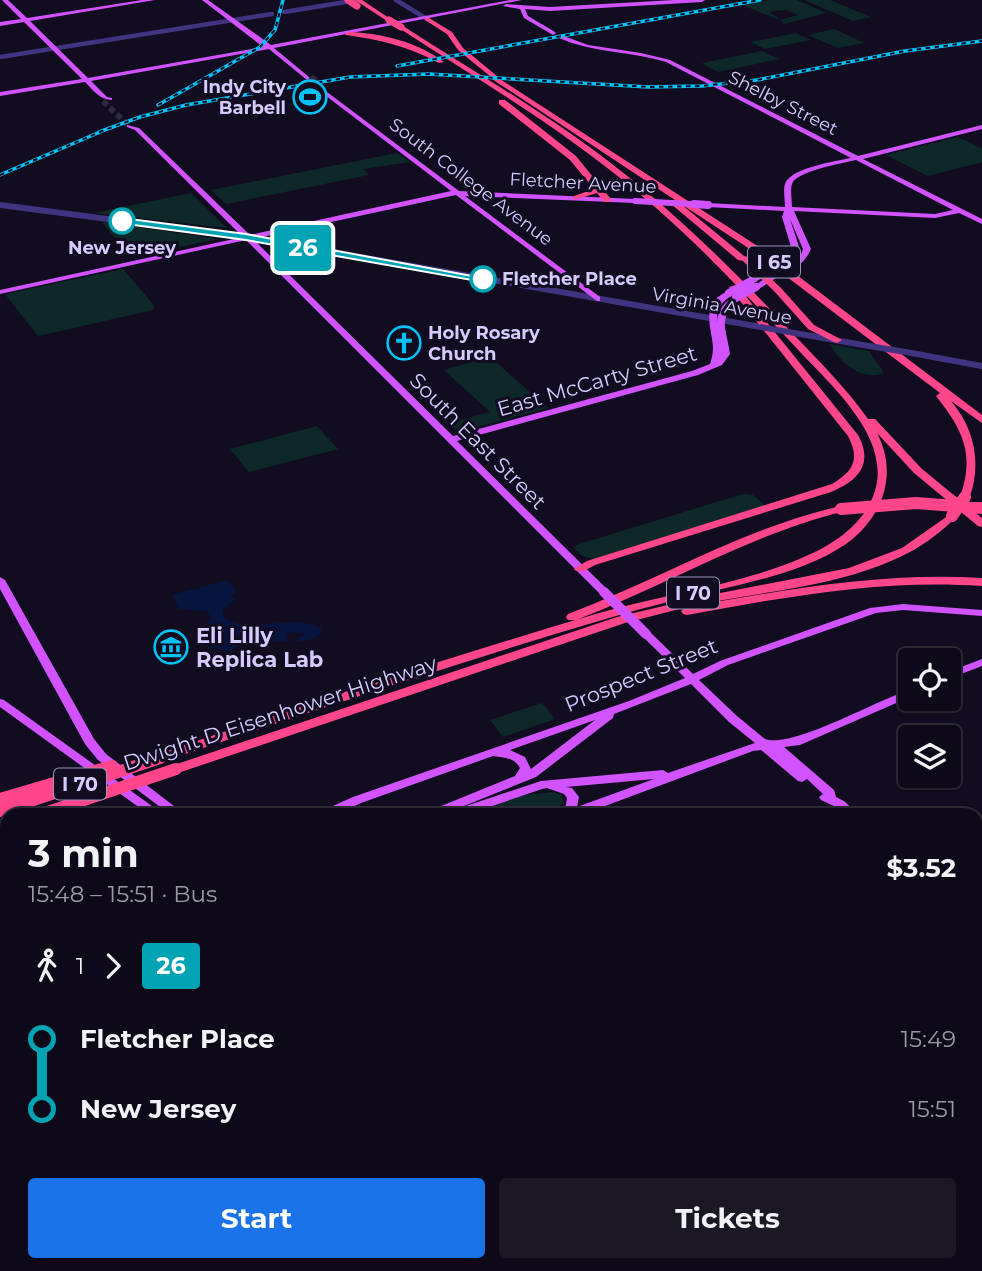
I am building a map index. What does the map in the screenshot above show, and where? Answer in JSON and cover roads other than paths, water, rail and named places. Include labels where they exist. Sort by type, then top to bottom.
[{"type":"highway","points":[[348,0],[364,2],[385,21],[447,66],[632,184]]},
{"type":"highway","name":"I 65","points":[[364,2],[411,25],[762,253],[904,357],[982,420]]},
{"type":"highway","points":[[425,18],[450,33],[460,49],[506,85]]},
{"type":"highway","name":"I 65","points":[[397,28],[580,144],[663,209],[741,283],[845,397],[918,471],[982,524]]},
{"type":"highway","points":[[367,29],[381,38]]},
{"type":"highway","points":[[348,34],[381,38],[417,50],[447,66]]},
{"type":"highway","points":[[502,103],[566,152],[586,172],[607,200]]},
{"type":"highway","points":[[640,172],[649,183],[764,278],[810,327],[837,340]]},
{"type":"highway","points":[[578,198],[599,190]]},
{"type":"highway","points":[[580,569],[604,559],[827,491],[849,479],[861,462],[860,449],[853,435],[743,298],[663,209]]},
{"type":"highway","points":[[741,258],[779,267]]},
{"type":"highway","name":"I 70","points":[[537,649],[641,615],[863,568],[914,546],[952,516],[965,497],[974,466],[966,431],[948,404],[904,357]]},
{"type":"highway","name":"I 70","points":[[466,656],[600,617],[781,570],[818,555],[836,544],[853,531],[871,511],[884,480],[883,460],[878,443],[845,397]]},
{"type":"highway","points":[[466,656],[618,600],[772,528],[802,518],[841,509],[903,503],[982,508]]},
{"type":"highway","name":"Dwight D Eisenhower Highway","points":[[60,808],[537,649],[668,615],[826,589],[910,579],[982,582]]},
{"type":"highway","name":"Dwight D Eisenhower Highway","points":[[9,808],[156,756],[466,656]]},
{"type":"highway","points":[[0,799],[156,756]]},
{"type":"main road","points":[[5,0],[106,99]]},
{"type":"main road","points":[[0,24],[152,0]]},
{"type":"main road","points":[[205,0],[309,78]]},
{"type":"main road","points":[[0,95],[204,60],[519,0]]},
{"type":"main road","points":[[500,4],[551,9],[702,0]]},
{"type":"main road","points":[[522,8],[524,16],[553,33]]},
{"type":"main road","points":[[319,38],[367,29]]},
{"type":"main road","name":"Shelby Street","points":[[561,37],[592,49],[666,60],[980,221]]},
{"type":"main road","name":"South College Avenue","points":[[318,84],[597,299]]},
{"type":"main road","name":"South East Street","points":[[134,126],[733,719],[767,745],[779,749],[843,808]]},
{"type":"main road","points":[[716,319],[732,296],[764,278],[796,250],[786,217],[789,208],[789,183],[804,171],[982,128]]},
{"type":"main road","name":"Fletcher Avenue","points":[[0,290],[458,193],[924,215],[960,211]]},
{"type":"main road","points":[[741,206],[771,213],[789,226]]},
{"type":"main road","points":[[779,267],[803,258],[807,250],[789,208]]},
{"type":"main road","name":"Fletcher Avenue","points":[[924,215],[980,221]]},
{"type":"main road","name":"East McCarty Street","points":[[450,440],[687,376],[713,365],[726,354],[716,319]]},
{"type":"main road","points":[[0,580],[89,741],[102,757],[170,808]]},
{"type":"main road","name":"Prospect Street","points":[[339,808],[633,703],[725,662],[885,608],[909,607],[982,613]]},
{"type":"main road","points":[[961,671],[982,662]]},
{"type":"main road","points":[[586,808],[748,748],[796,742],[898,698]]},
{"type":"main road","points":[[0,702],[149,808]]},
{"type":"main road","points":[[467,808],[513,788],[601,720],[633,703]]},
{"type":"main road","points":[[492,753],[509,754],[523,761],[526,771],[513,788]]},
{"type":"main road","points":[[452,808],[513,788],[647,777],[697,767]]},
{"type":"main road","points":[[513,788],[562,788],[571,793],[573,802],[569,808]]},
{"type":"street","points":[[396,0],[425,18]]},
{"type":"street","points":[[284,12],[364,2]]},
{"type":"street","points":[[0,57],[272,14]]},
{"type":"street","name":"Virginia Avenue","points":[[0,205],[246,237],[837,340],[904,357],[982,366]]},
{"type":"water","points":[[229,582],[237,592],[231,594],[235,600],[223,609],[223,616],[233,622],[256,625],[296,622],[321,628],[321,634],[312,639],[293,642],[305,634],[287,632],[288,642],[253,639],[229,651],[211,648],[204,635],[211,616],[205,611],[179,609],[172,595]]},
{"type":"tunnel","points":[[311,77],[320,84]]},
{"type":"tunnel","points":[[103,101],[129,126]]},
{"type":"railway","points":[[158,105],[260,47],[275,30],[283,0]]},
{"type":"railway","points":[[397,66],[760,0]]},
{"type":"railway","points":[[106,129],[186,105],[350,77],[429,74],[648,87],[702,86],[757,80],[905,51],[982,41]]},
{"type":"railway","points":[[0,175],[106,129]]},
{"type":"railway","points":[[99,132],[106,129]]},
{"type":"place","name":"Indy City Barbell","points":[[310,97]]},
{"type":"place","name":"New Jersey","points":[[122,221]]},
{"type":"place","name":"Fletcher Place","points":[[483,279]]},
{"type":"place","name":"Holy Rosary Church","points":[[404,343]]},
{"type":"place","name":"Eli Lilly Replica Lab","points":[[171,647]]}]
